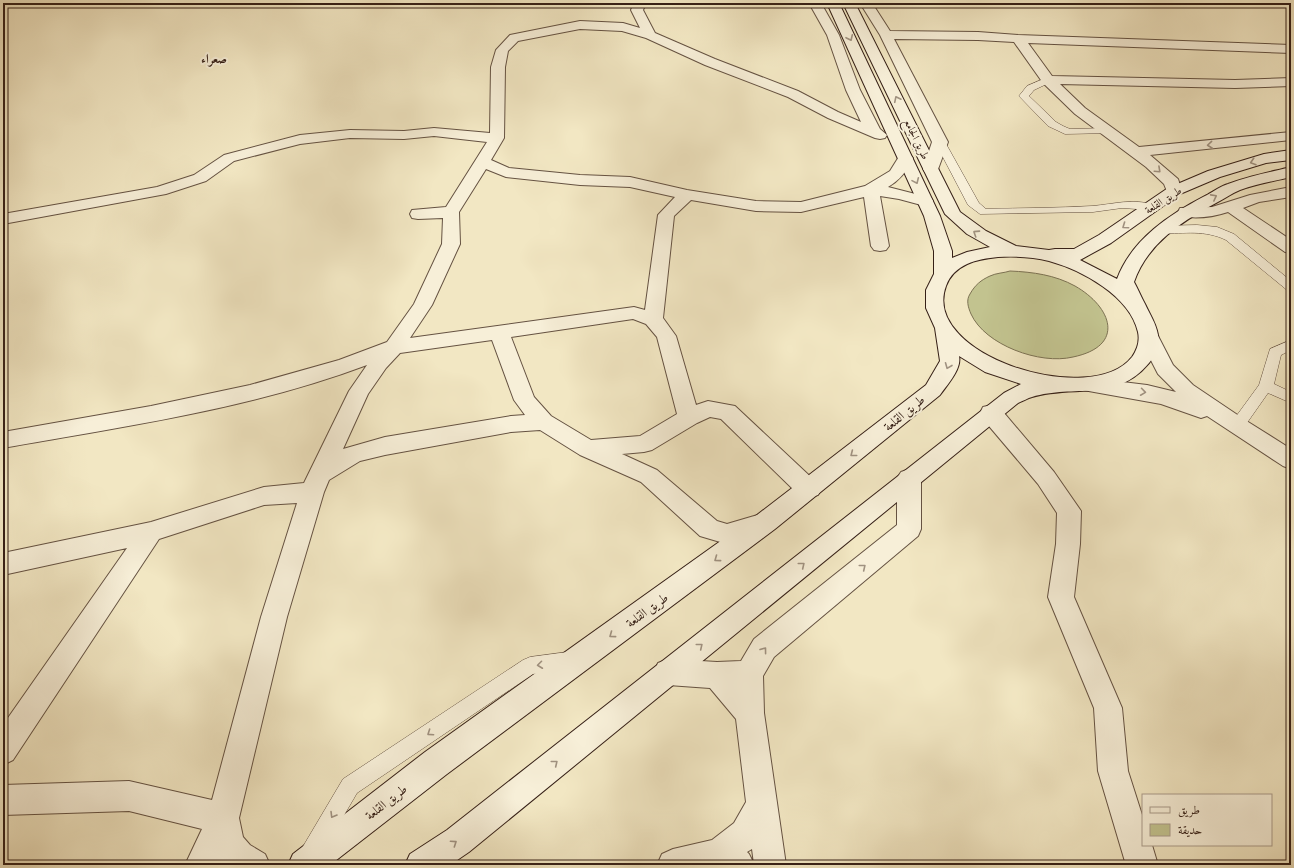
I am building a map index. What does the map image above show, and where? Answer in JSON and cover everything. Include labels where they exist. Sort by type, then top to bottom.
[{"type":"street","points":[[640,3],[637,10],[650,35]]},
{"type":"street","points":[[815,3],[833,35],[853,90],[874,132]]},
{"type":"street","name":"طريق الجامع","points":[[832,3],[932,216],[943,250],[942,273]]},
{"type":"street","name":"طريق الجامع","points":[[849,3],[953,214],[966,227],[987,240],[1011,251]]},
{"type":"street","points":[[866,3],[886,36],[940,142],[931,169]]},
{"type":"street","points":[[201,865],[223,818],[274,617],[317,483],[359,391],[379,363],[394,347],[423,305],[451,244],[451,212],[497,138],[498,66],[502,50],[514,38],[540,32],[580,25],[623,27],[650,35],[710,62],[793,94],[833,115],[898,142]]},
{"type":"street","points":[[886,36],[978,36],[1018,39],[1291,49]]},
{"type":"street","points":[[1018,39],[1048,80],[1080,111],[1137,152],[1172,182],[1174,191]]},
{"type":"street","points":[[1048,80],[1235,84],[1291,82]]},
{"type":"street","points":[[3,219],[160,190],[200,178],[229,158],[300,140],[350,134],[404,135],[434,132],[497,138]]},
{"type":"street","points":[[1137,152],[1291,136]]},
{"type":"street","name":"طريق القلعة","points":[[1042,254],[1077,255],[1105,239],[1174,191],[1214,174],[1264,158],[1291,155]]},
{"type":"street","points":[[483,162],[506,172],[580,180],[630,182],[687,195],[756,206],[801,207],[871,190],[890,179],[900,171],[905,158]]},
{"type":"street","points":[[471,182],[506,172]]},
{"type":"street","name":"طريق القلعة","points":[[1135,305],[1125,282],[1130,268],[1137,257],[1162,230],[1186,212],[1234,187],[1291,172]]},
{"type":"street","points":[[871,190],[900,194],[924,201]]},
{"type":"street","points":[[871,190],[880,246]]},
{"type":"street","points":[[1186,212],[1213,212],[1256,198],[1291,192]]},
{"type":"street","points":[[653,319],[666,215],[687,195]]},
{"type":"street","points":[[1230,206],[1291,248]]},
{"type":"street","points":[[418,214],[451,212]]},
{"type":"street","points":[[1237,426],[1189,404],[1149,392],[1090,385],[1060,385],[1025,379],[991,366],[963,348],[944,328],[934,308],[934,289],[942,273],[960,260],[983,253],[1011,251],[1042,254],[1085,268],[1105,279],[1122,291],[1135,305],[1145,321],[1149,337],[1165,369],[1186,390],[1237,426],[1291,460]]},
{"type":"street","points":[[423,305],[426,324],[442,332],[468,337]]},
{"type":"street","points":[[3,440],[206,402],[310,378],[394,347],[634,313],[653,319],[666,336],[689,417]]},
{"type":"street","name":"طريق القلعة","points":[[303,865],[436,763],[766,522],[933,390],[944,374],[950,361],[944,328]]},
{"type":"street","points":[[499,332],[524,400],[544,422],[588,449],[648,476],[709,529],[726,534],[766,522]]},
{"type":"street","points":[[1090,385],[1115,379],[1134,368],[1145,354],[1149,337]]},
{"type":"street","points":[[310,378],[345,379],[359,391]]},
{"type":"street","points":[[421,865],[458,841],[991,413],[1011,398],[1022,393],[1060,385]]},
{"type":"street","points":[[511,424],[524,400]]},
{"type":"street","points":[[588,449],[644,444],[689,417],[708,409],[728,412],[806,487],[810,488]]},
{"type":"street","points":[[991,413],[1046,478],[1069,511],[1068,544],[1061,597],[1108,708],[1113,772],[1142,865]]},
{"type":"street","points":[[347,418],[361,438],[385,446]]},
{"type":"street","points":[[3,564],[151,532],[264,496],[317,483],[353,454],[385,446],[511,424],[544,422]]},
{"type":"street","points":[[644,444],[648,476]]},
{"type":"street","points":[[770,865],[750,713],[749,674],[764,648],[909,529],[909,478]]},
{"type":"street","points":[[3,750],[151,532]]},
{"type":"street","points":[[668,672],[717,675],[749,674]]},
{"type":"street","points":[[717,675],[750,713]]},
{"type":"street","points":[[3,800],[129,796],[223,818]]},
{"type":"street","points":[[673,865],[729,859],[762,805]]},
{"type":"street","points":[[223,818],[229,846],[240,859],[254,865]]},
{"type":"lane","points":[[1048,80],[1029,88],[1025,92],[1024,96],[1052,124],[1069,132],[1108,131]]},
{"type":"lane","points":[[940,142],[974,205],[984,212],[1093,209],[1129,203],[1152,207]]},
{"type":"lane","points":[[1162,230],[1197,229],[1217,231],[1230,236],[1291,287]]},
{"type":"lane","points":[[1237,426],[1266,386],[1275,352],[1291,345]]},
{"type":"lane","points":[[1266,386],[1291,398]]},
{"type":"lane","points":[[303,865],[350,786],[530,666],[579,660]]},
{"type":"green space","points":[[1010,271],[1035,273],[1060,279],[1075,286],[1088,295],[1098,304],[1105,315],[1108,325],[1107,335],[1101,344],[1090,352],[1073,357],[1060,359],[1045,358],[1015,350],[988,335],[978,325],[971,314],[968,304],[969,296],[976,285],[984,279],[992,275]]},
{"type":"district","name":"صعراء","points":[[214,58]]}]
